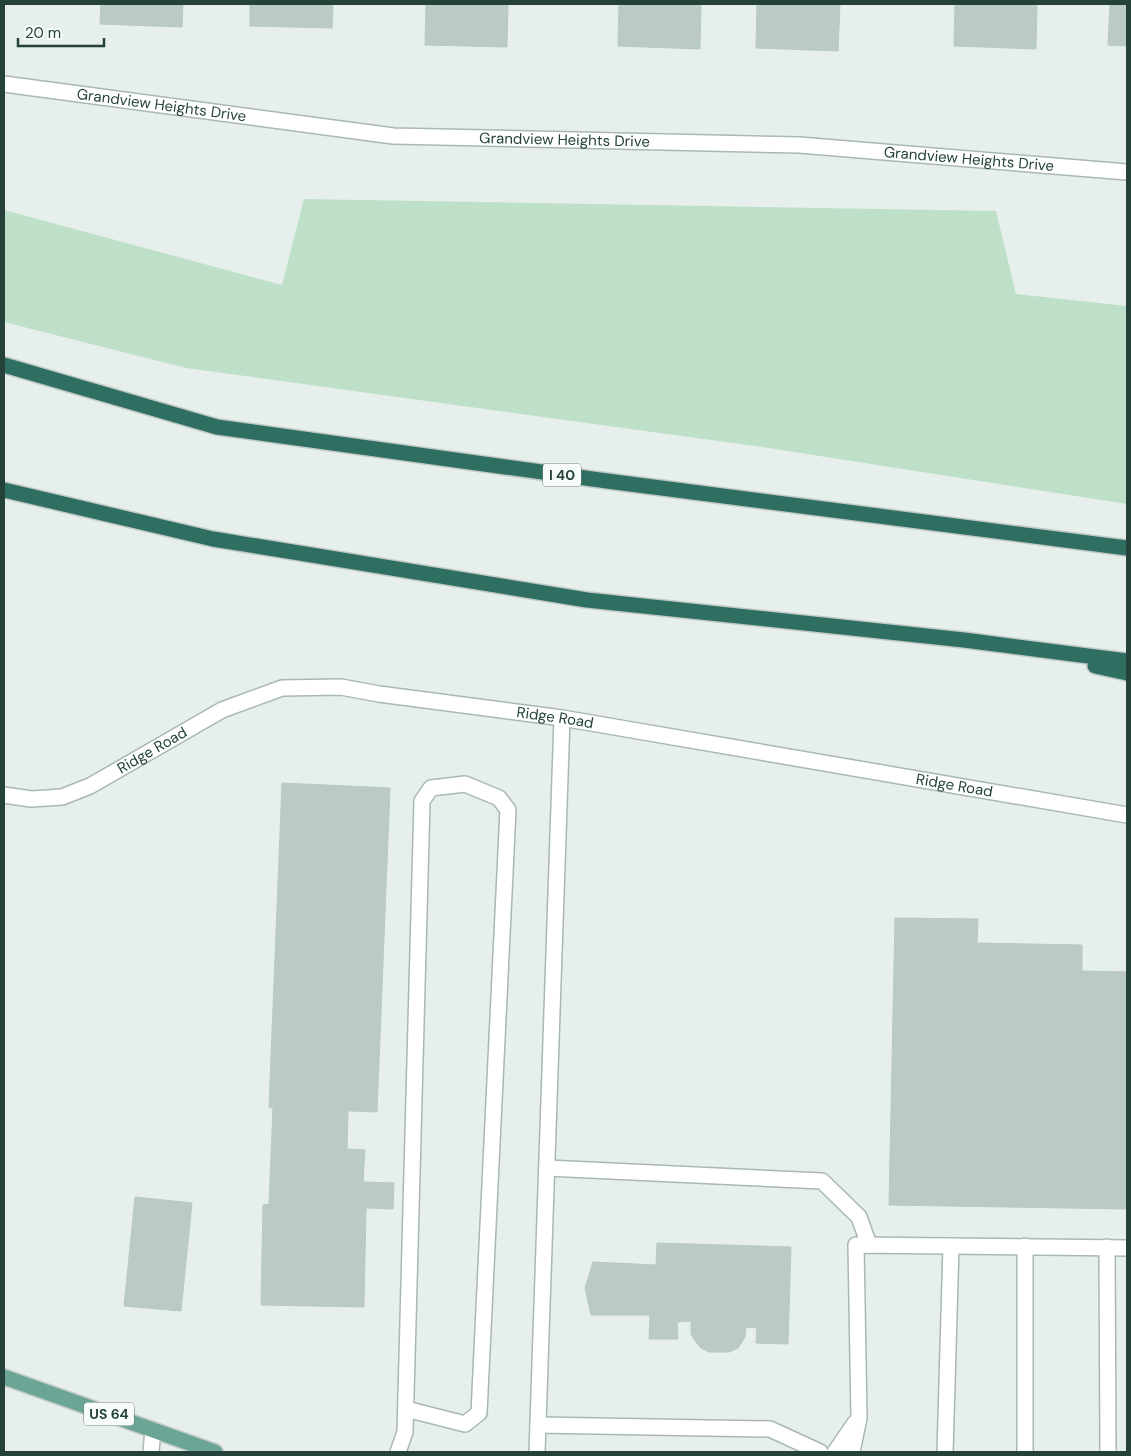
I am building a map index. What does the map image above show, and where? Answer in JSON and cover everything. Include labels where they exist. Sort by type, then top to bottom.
[{"type":"highway","name":"I 40","points":[[4,365],[217,427],[607,481],[1127,548]]},
{"type":"highway","points":[[4,490],[213,539],[587,600],[964,640],[1127,661]]},
{"type":"highway","points":[[964,640],[1127,673]]},
{"type":"main road","name":"US 64","points":[[4,1377],[215,1452]]},
{"type":"street","name":"Grandview Heights Drive","points":[[4,84],[393,136],[799,145],[1127,172]]},
{"type":"street","name":"Ridge Road","points":[[4,796],[31,799],[62,797],[90,786],[222,710],[282,688],[341,687],[379,694],[562,718],[1127,815]]},
{"type":"street","points":[[537,1452],[562,718]]},
{"type":"street","points":[[398,1452],[405,1432],[406,1409],[422,801],[431,788],[465,784],[499,798],[508,810],[479,1413],[465,1424],[406,1409]]},
{"type":"street","points":[[547,1168],[822,1180],[859,1217],[869,1245]]},
{"type":"street","points":[[852,1452],[859,1418],[856,1245],[1127,1248]]},
{"type":"street","points":[[945,1452],[951,1246]]},
{"type":"street","points":[[1025,1246],[1025,1452]]},
{"type":"street","points":[[1107,1248],[1108,1452]]},
{"type":"street","points":[[835,1452],[859,1418]]},
{"type":"street","points":[[538,1425],[770,1429],[820,1452]]},
{"type":"street","points":[[151,1452],[153,1430]]},
{"type":"green space","points":[[304,199],[996,211],[1016,294],[1127,306],[1127,504],[762,447],[186,368],[4,322],[4,210],[282,285]]},
{"type":"building","points":[[101,4],[183,4],[182,27],[100,24]]},
{"type":"building","points":[[250,4],[333,4],[332,28],[250,26]]},
{"type":"building","points":[[426,4],[508,4],[507,47],[425,45]]},
{"type":"building","points":[[619,4],[701,4],[700,49],[618,46]]},
{"type":"building","points":[[757,4],[840,4],[838,51],[756,48]]},
{"type":"building","points":[[955,4],[1037,4],[1036,49],[954,46]]},
{"type":"building","points":[[1110,4],[1127,4],[1127,46],[1108,45]]},
{"type":"building","points":[[282,783],[390,788],[377,1112],[269,1107]]},
{"type":"building","points":[[895,918],[978,919],[977,943],[1082,945],[1082,971],[1127,972],[1127,1209],[889,1205]]},
{"type":"building","points":[[273,1108],[348,1111],[347,1149],[365,1150],[363,1182],[394,1183],[393,1209],[269,1204]]},
{"type":"building","points":[[135,1197],[192,1203],[181,1311],[124,1306]]},
{"type":"building","points":[[263,1205],[366,1208],[364,1307],[261,1305]]},
{"type":"building","points":[[657,1243],[791,1247],[788,1344],[756,1343],[757,1328],[746,1327],[745,1337],[738,1348],[729,1352],[709,1352],[701,1348],[691,1334],[691,1321],[677,1322],[678,1339],[649,1339],[650,1315],[591,1315],[585,1288],[593,1262],[656,1265]]}]
